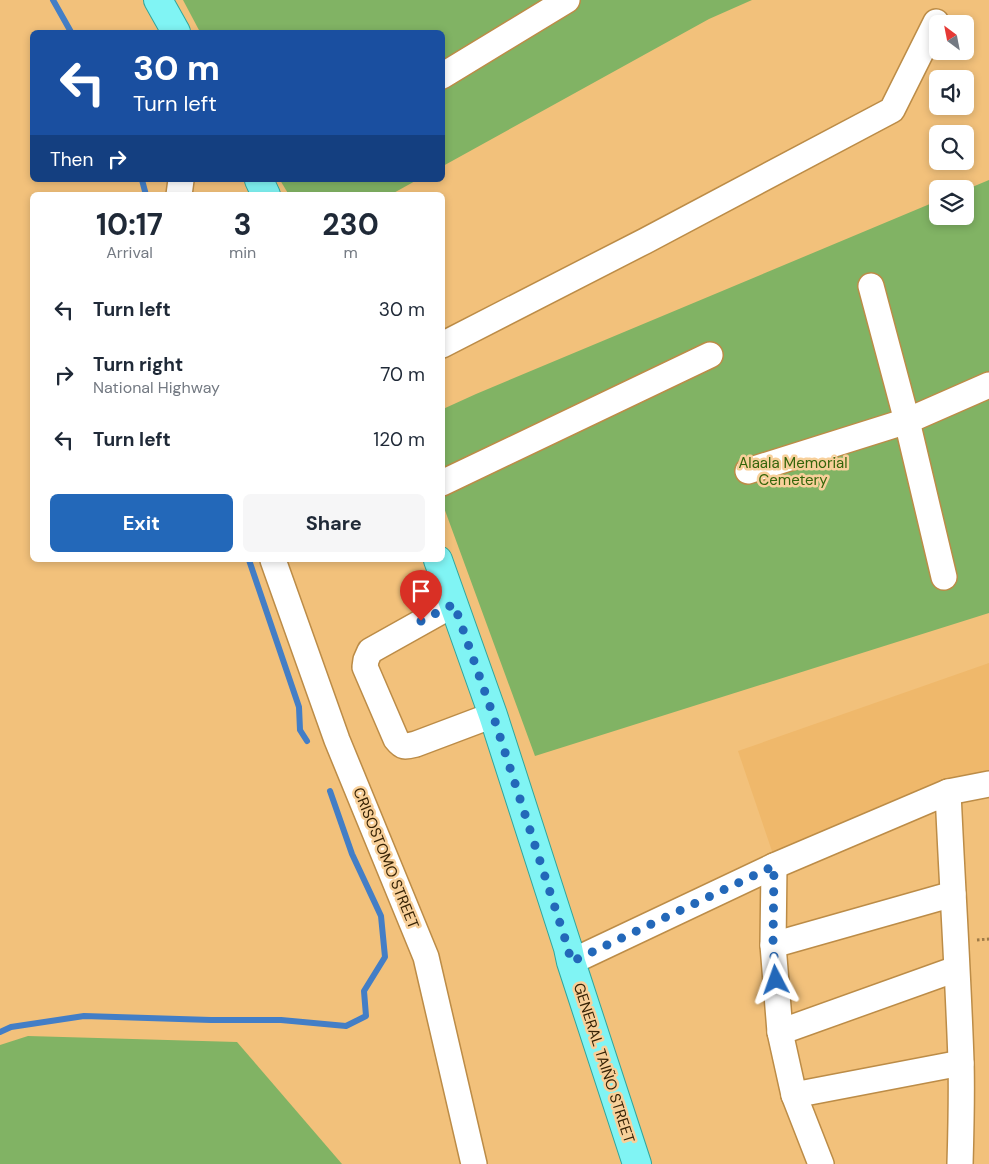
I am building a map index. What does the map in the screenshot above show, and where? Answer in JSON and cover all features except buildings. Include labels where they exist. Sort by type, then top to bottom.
[{"type":"main road","points":[[158,0],[175,30]]},
{"type":"main road","name":"GENERAL TAIÑO STREET","points":[[439,562],[493,715],[637,1164]]},
{"type":"street","points":[[445,74],[567,0]]},
{"type":"street","points":[[445,343],[645,241],[892,110],[929,36]]},
{"type":"street","points":[[872,286],[907,421],[944,577]]},
{"type":"street","points":[[445,482],[710,355]]},
{"type":"street","points":[[748,471],[907,421],[989,386]]},
{"type":"street","name":"CRISOSTOMO STREET","points":[[274,562],[337,740],[426,957],[474,1164]]},
{"type":"street","points":[[454,604],[370,651],[365,667],[400,745],[406,747],[416,744],[493,715]]},
{"type":"street","points":[[571,962],[774,866],[948,792],[989,784]]},
{"type":"street","points":[[948,792],[957,943],[956,969],[961,1063],[960,1164]]},
{"type":"street","points":[[774,866],[773,945],[780,1032],[794,1095],[821,1164]]},
{"type":"street","points":[[773,945],[953,894]]},
{"type":"street","points":[[780,1032],[956,969]]},
{"type":"street","points":[[794,1095],[961,1063]]},
{"type":"shaded area","points":[[989,663],[989,778],[773,854],[738,751]]},
{"type":"green space","points":[[183,0],[752,0],[709,19],[445,165],[445,30],[199,30]]},
{"type":"green space","name":"Alaala Memorial Cemetery","points":[[989,180],[989,613],[535,756],[445,510],[445,408],[929,204],[929,225],[974,225],[974,186]]},
{"type":"green space","points":[[281,182],[413,182],[395,192],[287,192]]},
{"type":"green space","points":[[28,1036],[237,1042],[342,1164],[0,1164],[0,1045]]},
{"type":"waterway","points":[[53,0],[70,30]]},
{"type":"waterway","points":[[143,182],[145,192]]},
{"type":"waterway","points":[[250,562],[299,707],[300,730],[307,741]]},
{"type":"waterway","points":[[0,1032],[11,1027],[84,1016],[281,1020],[346,1026],[366,1016],[364,991],[385,957],[381,916],[352,854],[330,791]]},
{"type":"route","points":[[421,621],[454,604],[493,715],[571,962],[774,866],[773,945],[776,980]]}]
